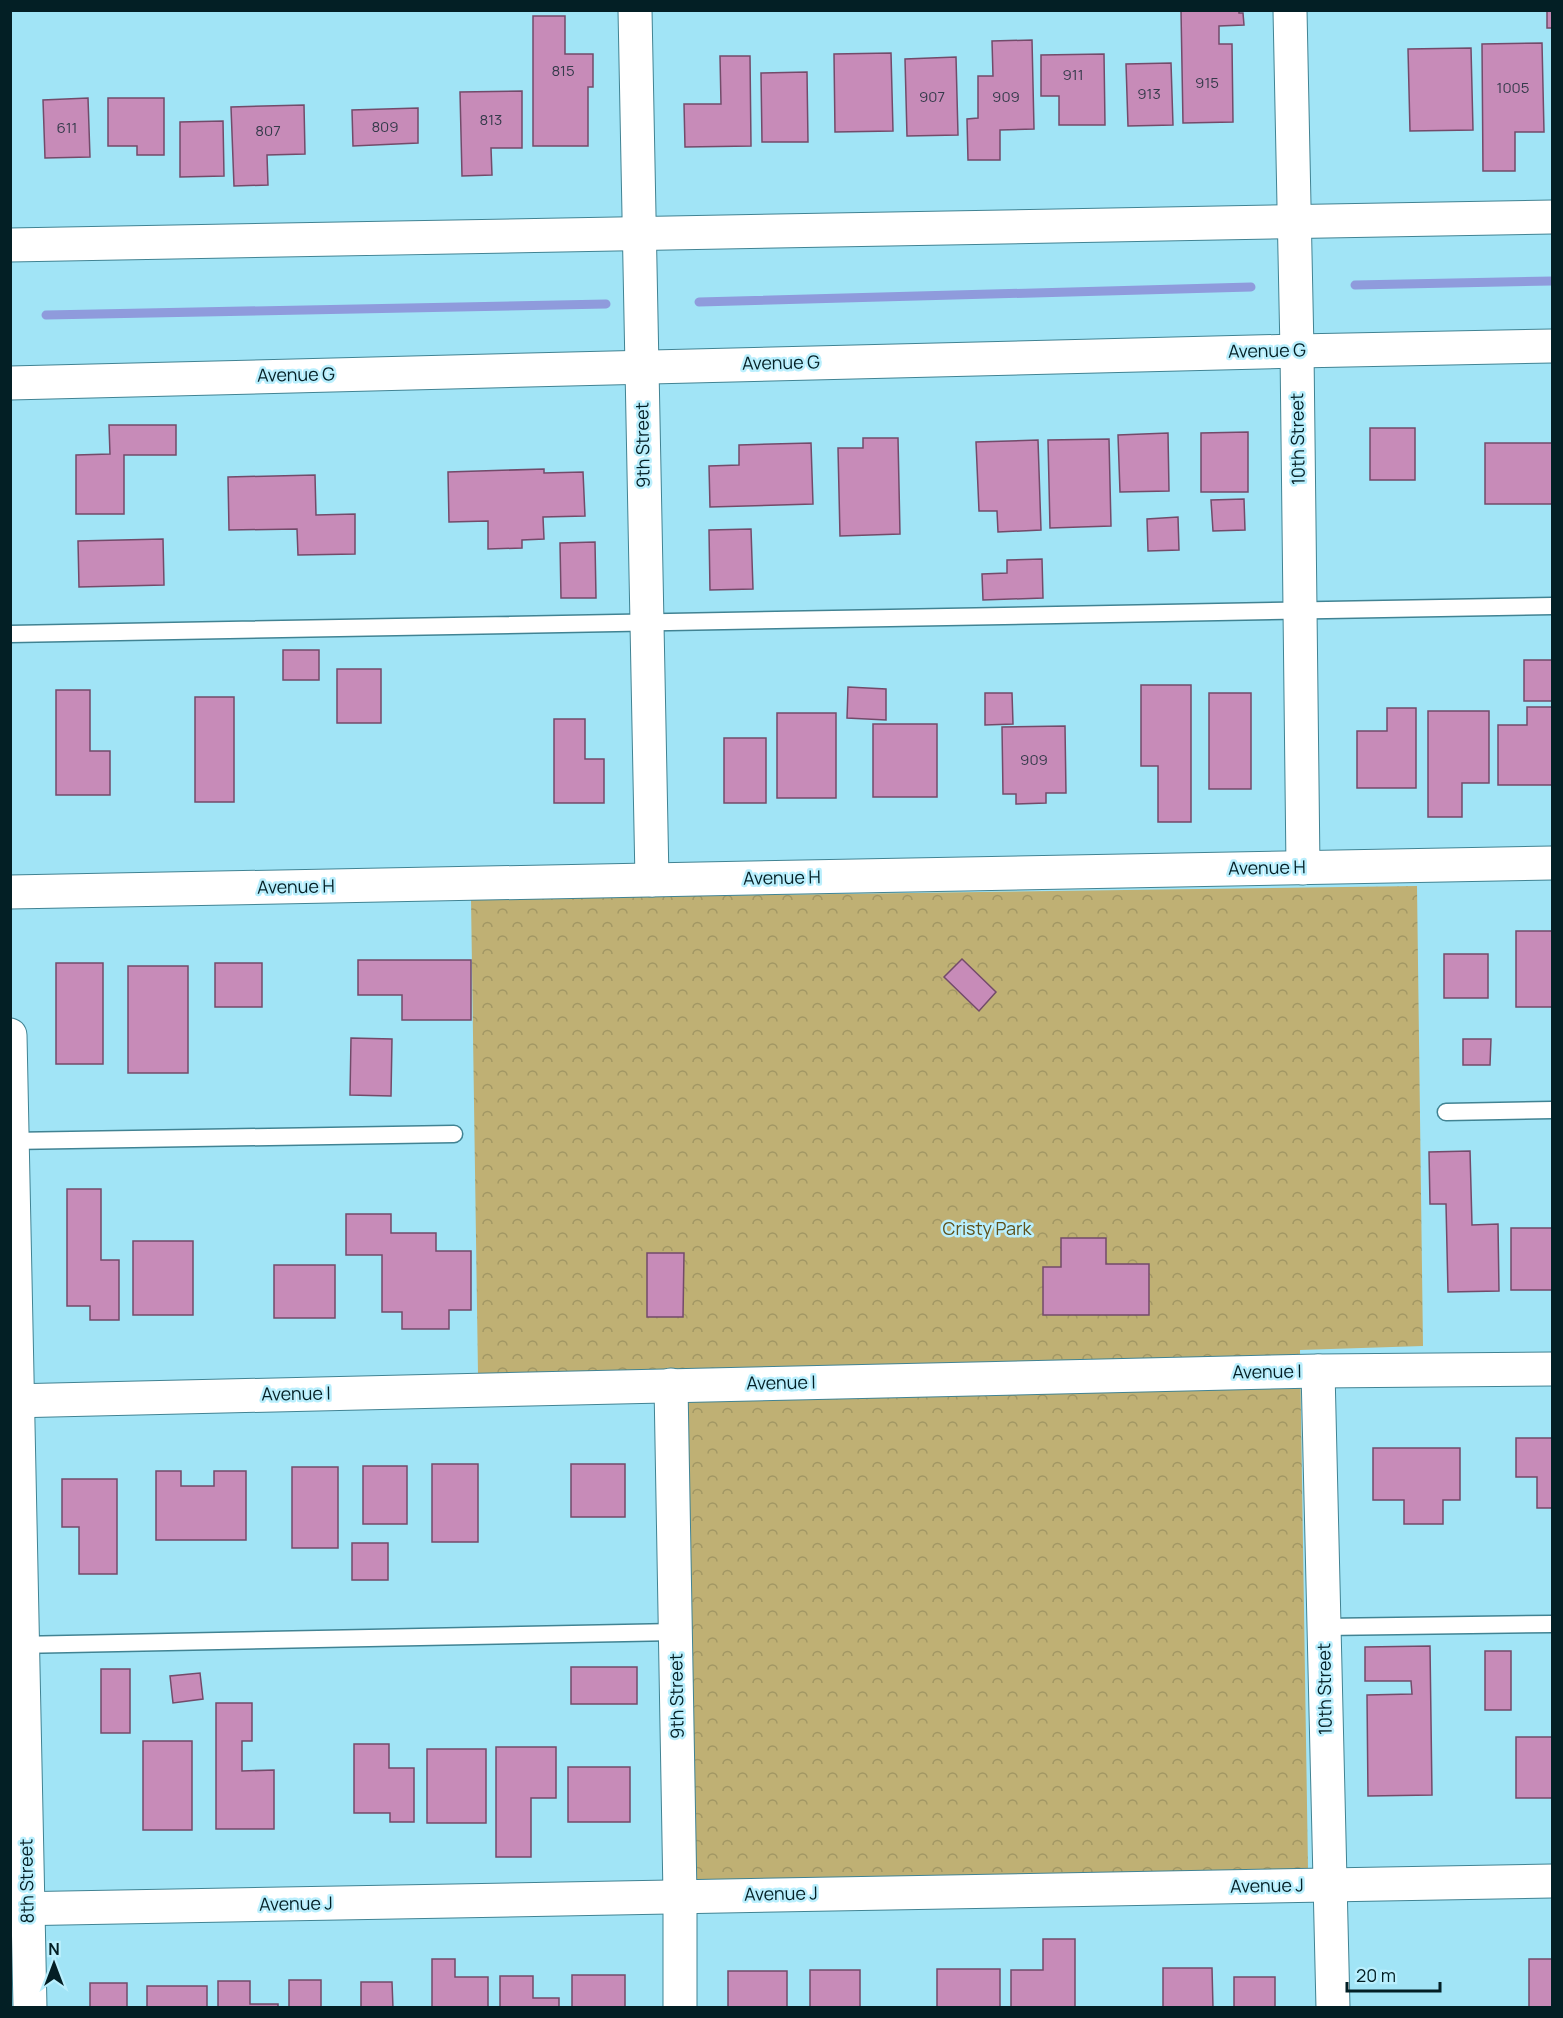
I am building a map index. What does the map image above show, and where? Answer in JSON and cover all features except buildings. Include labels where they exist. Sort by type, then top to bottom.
[{"type":"street","name":"9th Street","points":[[635,10],[652,880]]},
{"type":"street","name":"10th Street","points":[[1290,10],[1297,351],[1303,868]]},
{"type":"street","points":[[10,245],[1552,217]]},
{"type":"street","name":"Avenue G","points":[[10,383],[1552,346]]},
{"type":"street","name":"Avenue H","points":[[10,892],[1552,863]]},
{"type":"street","name":"8th Street","points":[[10,1035],[19,1909],[30,2007]]},
{"type":"street","name":"Avenue I","points":[[14,1401],[1318,1371],[1552,1369]]},
{"type":"street","name":"10th Street","points":[[1318,1371],[1333,2007]]},
{"type":"street","name":"9th Street","points":[[671,1385],[680,2007]]},
{"type":"street","name":"Avenue J","points":[[19,1909],[1552,1881]]},
{"type":"lane","points":[[10,634],[1552,606]]},
{"type":"lane","points":[[1446,1112],[1552,1110]]},
{"type":"lane","points":[[12,1141],[454,1134]]},
{"type":"lane","points":[[1324,1627],[1552,1624]]},
{"type":"lane","points":[[16,1645],[676,1632]]},
{"type":"green space","name":"Cristy Park","points":[[1417,886],[1423,1346],[1300,1350],[1308,1869],[695,1880],[684,1372],[478,1375],[471,899]]},
{"type":"waterway","points":[[1355,285],[1552,281]]},
{"type":"waterway","points":[[699,302],[1251,287]]},
{"type":"waterway","points":[[46,315],[606,304]]}]
